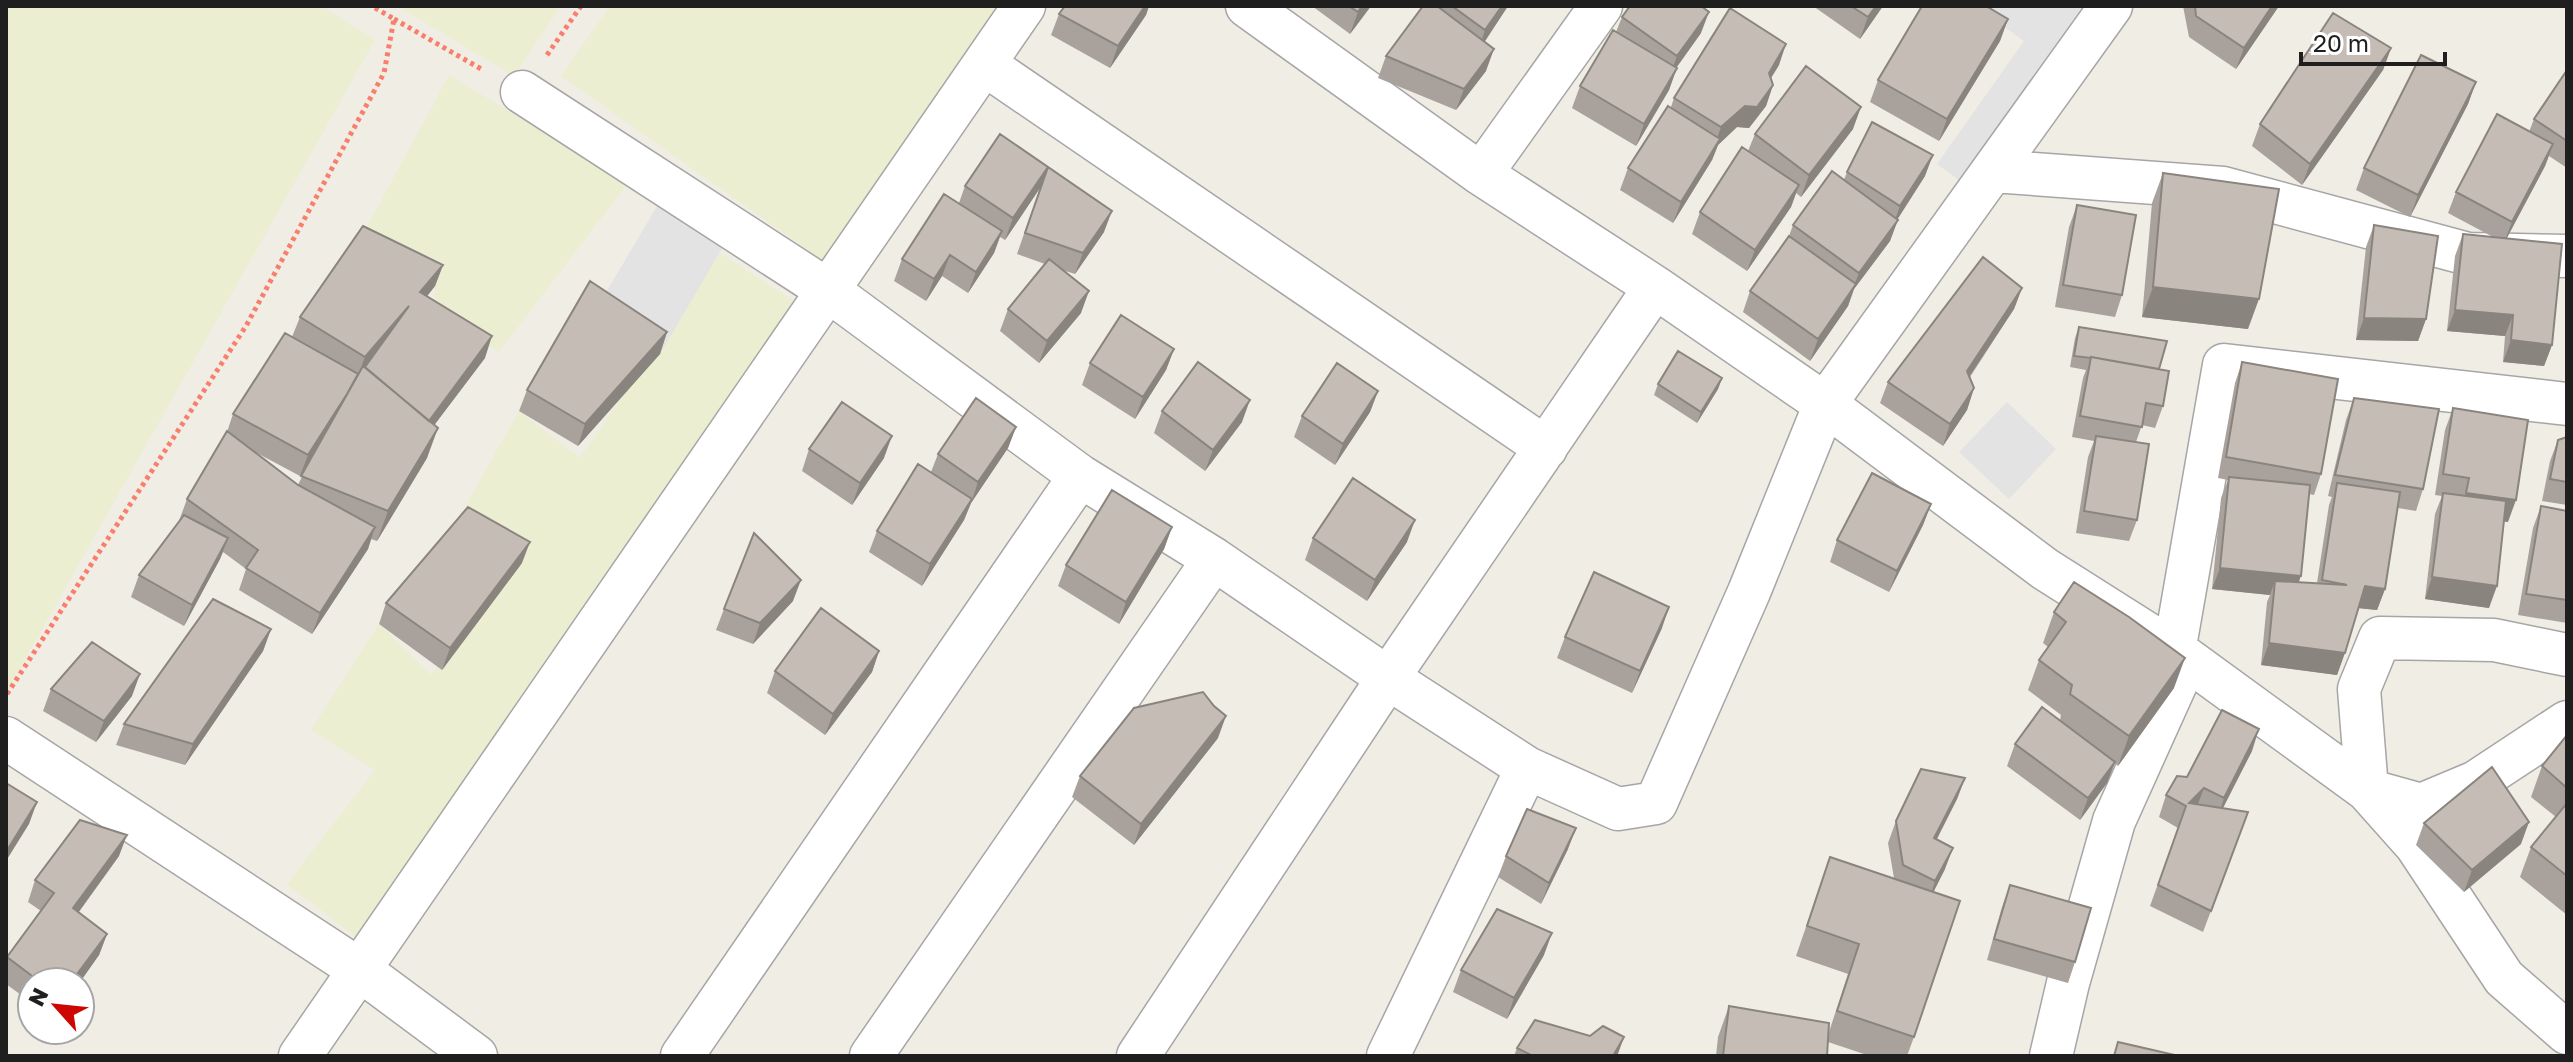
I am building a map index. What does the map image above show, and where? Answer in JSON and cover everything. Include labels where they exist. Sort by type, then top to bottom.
[{"type":"street","points":[[300,1056],[1024,6]]},
{"type":"street","points":[[1247,6],[1481,174],[1655,287],[1825,404],[2045,569],[2181,656],[2367,790],[2416,845],[2504,978],[2567,1033]]},
{"type":"street","points":[[1481,174],[1601,6]]},
{"type":"street","points":[[522,92],[829,291],[1080,476],[1214,559],[1388,678],[1527,768],[1618,809],[1656,803],[1749,592],[1825,404],[2111,6]]},
{"type":"street","points":[[984,64],[1546,448]]},
{"type":"street","points":[[1993,171],[2223,188],[2468,254],[2567,256]]},
{"type":"street","points":[[1138,1056],[1388,678],[1655,287]]},
{"type":"street","points":[[2051,1056],[2068,983],[2114,821],[2181,656],[2224,365],[2567,404]]},
{"type":"street","points":[[682,1056],[1080,476]]},
{"type":"street","points":[[871,1056],[1214,559]]},
{"type":"street","points":[[2367,790],[2359,689],[2380,638],[2494,640],[2567,655]]},
{"type":"street","points":[[2367,790],[2421,805],[2476,782],[2567,722]]},
{"type":"street","points":[[6,738],[360,970],[476,1056]]},
{"type":"street","points":[[1388,1056],[1527,768]]},
{"type":"path","points":[[6,695],[246,326],[384,73],[394,19],[372,6]]},
{"type":"green space","points":[[6,6],[321,6],[375,40],[6,693]]},
{"type":"green space","points":[[397,6],[561,6],[514,76]]},
{"type":"green space","points":[[610,6],[1002,6],[826,263],[561,76]]},
{"type":"green space","points":[[449,75],[628,183],[499,352],[434,311],[435,286],[356,247]]},
{"type":"green space","points":[[720,253],[794,301],[357,938],[287,884],[375,770],[311,730],[379,624],[431,675],[528,551],[459,518],[519,411],[580,458]]},
{"type":"shaded area","points":[[1975,6],[2085,6],[2095,14],[1971,189],[1937,164],[2024,41]]},
{"type":"shaded area","points":[[659,203],[727,240],[660,354],[595,311]]},
{"type":"shaded area","points":[[2007,402],[2056,449],[2009,499],[1959,452]]},
{"type":"building","points":[[1065,6],[1145,6],[1118,46],[1059,14]]},
{"type":"building","points":[[1423,6],[1437,6],[1494,49],[1464,89],[1386,56]]},
{"type":"building","points":[[1452,6],[1502,6],[1485,30]]},
{"type":"building","points":[[1630,6],[1701,6],[1709,12],[1677,56],[1622,17]]},
{"type":"building","points":[[1851,6],[1876,6],[1868,17]]},
{"type":"building","points":[[1922,6],[1986,6],[2008,19],[1947,119],[1878,80]]},
{"type":"building","points":[[2195,6],[2272,6],[2244,48],[2196,16]]},
{"type":"building","points":[[1730,8],[1786,44],[1769,73],[1773,85],[1757,107],[1745,106],[1721,127],[1674,98]]},
{"type":"building","points":[[2333,13],[2391,48],[2310,164],[2260,124]]},
{"type":"building","points":[[1613,30],[1677,68],[1644,124],[1580,86]]},
{"type":"building","points":[[2421,55],[2476,82],[2418,195],[2364,168]]},
{"type":"building","points":[[1806,66],[1861,107],[1809,175],[1755,134]]},
{"type":"building","points":[[2567,70],[2567,141],[2534,119]]},
{"type":"building","points":[[1668,106],[1720,139],[1681,202],[1628,168]]},
{"type":"building","points":[[2497,114],[2553,144],[2512,222],[2456,192]]},
{"type":"building","points":[[1872,122],[1933,155],[1900,206],[1847,172]]},
{"type":"building","points":[[1000,134],[1048,167],[1013,218],[965,186]]},
{"type":"building","points":[[1742,147],[1799,185],[1755,250],[1700,212]]},
{"type":"building","points":[[1048,167],[1112,211],[1083,253],[1025,233]]},
{"type":"building","points":[[1832,171],[1898,220],[1859,273],[1793,225]]},
{"type":"building","points":[[2163,173],[2279,189],[2259,299],[2153,287]]},
{"type":"building","points":[[944,194],[1002,231],[976,272],[950,255],[934,279],[902,259]]},
{"type":"building","points":[[2077,205],[2136,215],[2122,295],[2063,285]]},
{"type":"building","points":[[2374,225],[2438,236],[2426,319],[2364,318]]},
{"type":"building","points":[[363,226],[443,265],[420,292],[492,336],[429,421],[365,367],[409,306],[365,357],[300,317]]},
{"type":"building","points":[[2463,234],[2562,244],[2552,345],[2511,340],[2513,315],[2455,310]]},
{"type":"building","points":[[1789,236],[1856,284],[1818,339],[1750,291]]},
{"type":"building","points":[[1983,257],[2022,288],[1967,371],[1974,388],[1950,424],[1888,382]]},
{"type":"building","points":[[1049,259],[1089,291],[1047,341],[1008,309]]},
{"type":"building","points":[[590,281],[667,332],[585,424],[527,390]]},
{"type":"building","points":[[1121,315],[1174,349],[1143,397],[1090,363]]},
{"type":"building","points":[[2079,327],[2167,341],[2159,369],[2074,356]]},
{"type":"building","points":[[285,333],[358,374],[308,455],[233,414]]},
{"type":"building","points":[[1678,351],[1722,378],[1701,412],[1658,384]]},
{"type":"building","points":[[2091,357],[2169,371],[2163,406],[2146,403],[2142,427],[2080,416]]},
{"type":"building","points":[[1198,362],[1250,400],[1213,450],[1162,411]]},
{"type":"building","points":[[2242,362],[2338,379],[2321,474],[2226,457]]},
{"type":"building","points":[[1337,363],[1378,391],[1343,444],[1302,416]]},
{"type":"building","points":[[363,366],[438,428],[388,511],[301,476]]},
{"type":"building","points":[[976,398],[1016,427],[978,482],[938,454]]},
{"type":"building","points":[[2354,398],[2439,409],[2423,489],[2335,475]]},
{"type":"building","points":[[842,402],[892,436],[860,483],[809,449]]},
{"type":"building","points":[[2453,408],[2528,420],[2516,500],[2466,493],[2469,478],[2443,474]]},
{"type":"building","points":[[227,431],[298,485],[375,527],[320,613],[246,568],[258,550],[187,499]]},
{"type":"building","points":[[2096,436],[2149,444],[2137,520],[2084,511]]},
{"type":"building","points":[[2567,437],[2567,482],[2550,479],[2558,440]]},
{"type":"building","points":[[918,464],[972,499],[930,564],[877,531]]},
{"type":"building","points":[[1872,473],[1931,504],[1897,571],[1837,540]]},
{"type":"building","points":[[2229,477],[2310,485],[2301,576],[2220,568]]},
{"type":"building","points":[[1353,478],[1415,520],[1375,580],[1313,538]]},
{"type":"building","points":[[2337,483],[2400,492],[2385,589],[2365,586],[2345,653],[2269,643],[2275,581],[2347,585],[2322,580]]},
{"type":"building","points":[[1112,490],[1172,527],[1126,602],[1066,565]]},
{"type":"building","points":[[2443,493],[2506,501],[2497,586],[2432,577]]},
{"type":"building","points":[[2541,506],[2567,511],[2567,600],[2526,594]]},
{"type":"building","points":[[468,507],[530,542],[450,648],[386,603]]},
{"type":"building","points":[[184,515],[228,538],[192,605],[139,575]]},
{"type":"building","points":[[754,533],[801,580],[760,623],[724,609]]},
{"type":"building","points":[[1594,572],[1669,607],[1640,671],[1565,637]]},
{"type":"building","points":[[2074,582],[2185,658],[2129,736],[2070,694],[2072,685],[2039,660],[2066,622],[2054,612]]},
{"type":"building","points":[[213,599],[271,629],[193,744],[124,724]]},
{"type":"building","points":[[821,608],[879,651],[833,714],[775,671]]},
{"type":"building","points":[[92,642],[140,674],[104,721],[51,689]]},
{"type":"building","points":[[1203,692],[1226,716],[1141,824],[1080,776],[1134,708]]},
{"type":"building","points":[[2042,707],[2115,762],[2088,798],[2015,744]]},
{"type":"building","points":[[2222,710],[2259,729],[2224,798],[2204,788],[2189,803],[2248,812],[2211,911],[2158,885],[2186,806],[2166,795],[2177,776],[2187,777]]},
{"type":"building","points":[[2567,735],[2567,788],[2542,766]]},
{"type":"building","points":[[2492,767],[2529,822],[2472,870],[2424,823]]},
{"type":"building","points":[[1921,769],[1965,778],[1934,838],[1953,848],[1935,881],[1903,865],[1896,821]]},
{"type":"building","points":[[6,783],[37,802],[6,852]]},
{"type":"building","points":[[2567,803],[2567,876],[2531,847]]},
{"type":"building","points":[[1527,809],[1576,828],[1549,883],[1506,856]]},
{"type":"building","points":[[80,820],[127,835],[73,908],[107,934],[83,966],[19,966],[7,957],[54,893],[35,880]]},
{"type":"building","points":[[1830,857],[1960,901],[1914,1037],[1837,1011],[1859,944],[1807,926]]},
{"type":"building","points":[[2010,885],[2091,908],[2075,962],[1994,939]]},
{"type":"building","points":[[1497,909],[1552,933],[1514,998],[1461,970]]},
{"type":"building","points":[[1729,1006],[1829,1023],[1827,1056],[1723,1056]]},
{"type":"building","points":[[1535,1020],[1590,1036],[1603,1026],[1624,1037],[1613,1056],[1533,1056],[1517,1048]]},
{"type":"building","points":[[2118,1042],[2179,1056],[2114,1056]]}]
